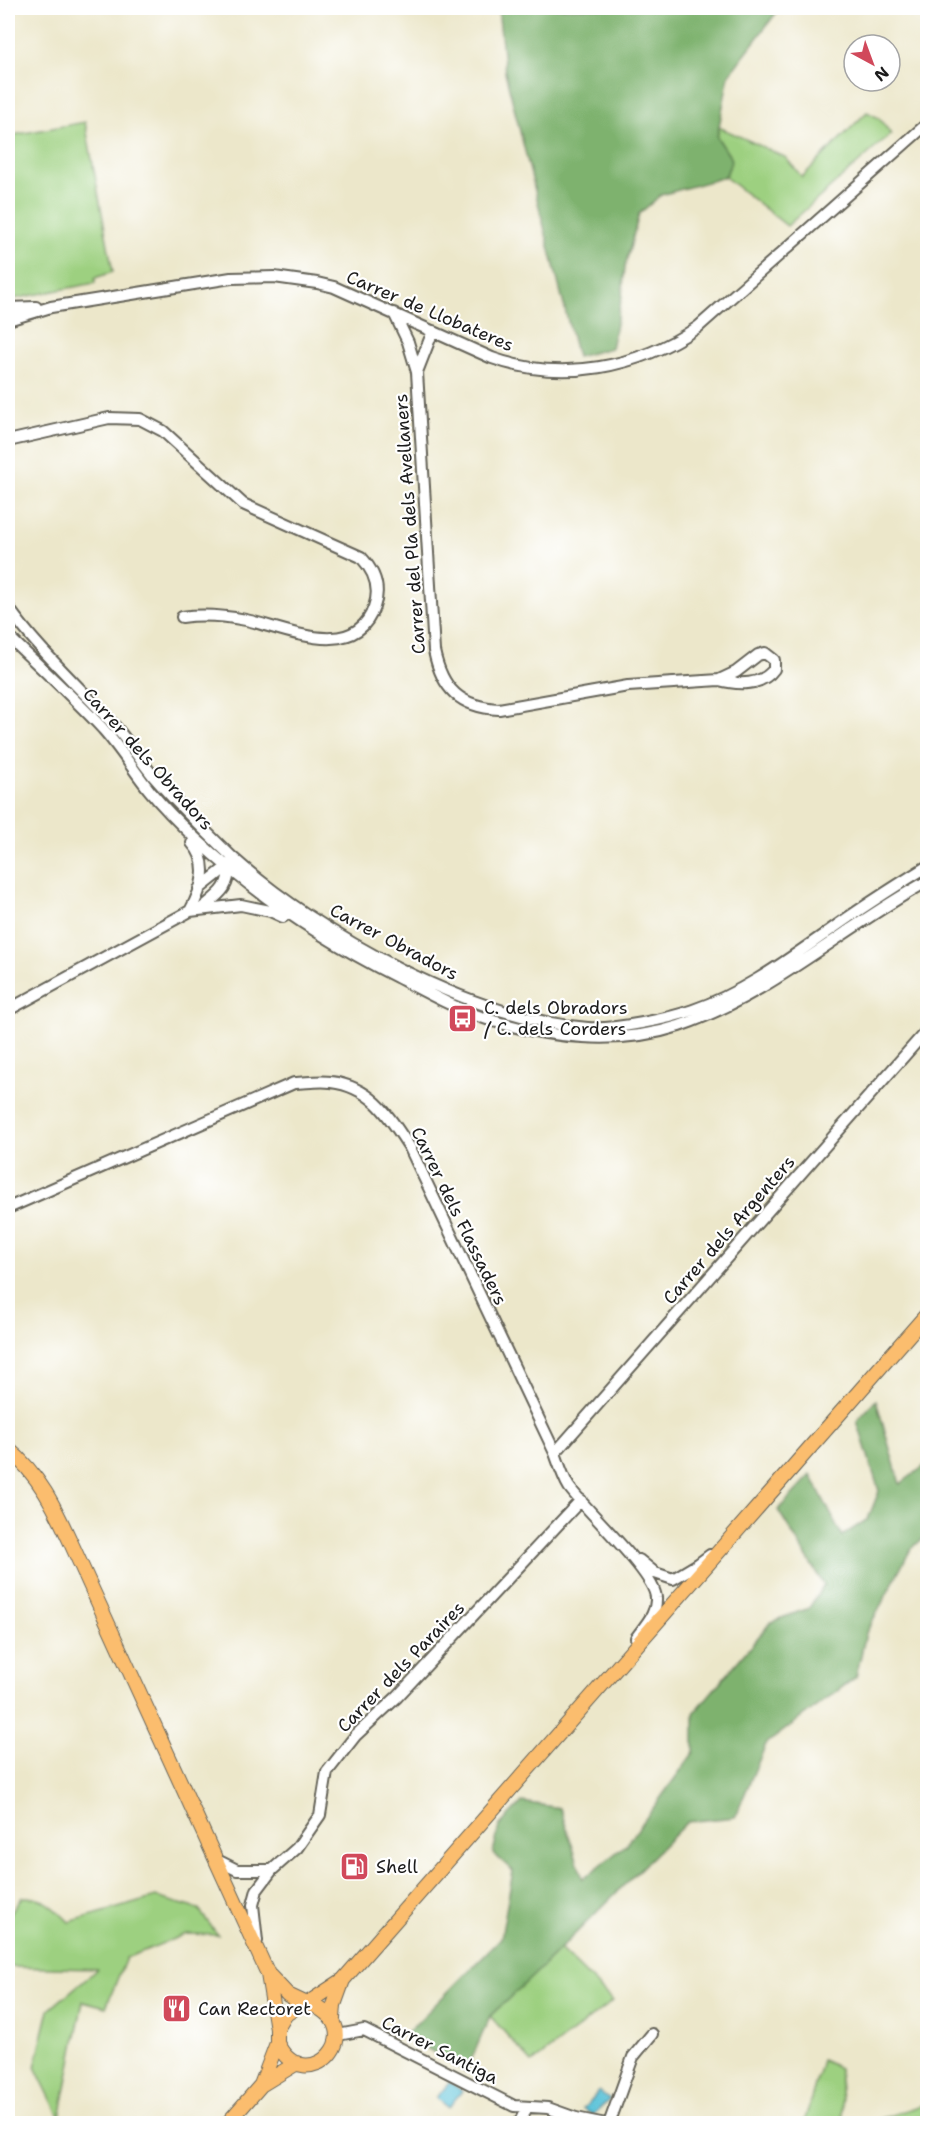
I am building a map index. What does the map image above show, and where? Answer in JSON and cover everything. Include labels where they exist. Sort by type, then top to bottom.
[{"type":"main road","points":[[261,2085],[286,2014],[343,1980],[927,1313]]},
{"type":"main road","points":[[8,1449],[30,1469],[53,1505],[268,1974],[288,1995],[318,2007],[333,2019]]},
{"type":"main road","points":[[268,1974],[277,2036],[286,2056],[297,2063],[308,2066],[328,2057],[335,2047],[338,2035],[333,2019],[334,2005],[343,1980]]},
{"type":"main road","points":[[228,2124],[261,2085],[297,2063]]},
{"type":"street","name":"Carrer de Llobateres","points":[[8,320],[51,307],[256,276],[317,282],[511,365],[548,371],[584,370],[617,365],[679,340],[698,327],[927,123]]},
{"type":"street","name":"Carrer de Llobateres","points":[[8,308],[51,307]]},
{"type":"street","points":[[394,314],[408,342],[417,372]]},
{"type":"street","name":"Carrer del Pla dels Avellaners","points":[[433,332],[417,372],[434,651],[442,679],[451,691],[483,708],[499,709],[628,686],[719,680],[731,683],[759,681],[769,676],[774,669],[774,660],[765,653],[758,655],[736,672],[719,680]]},
{"type":"street","points":[[8,441],[109,418],[140,419],[163,431],[243,504],[361,557],[369,566],[376,582],[375,604],[364,624],[342,637],[316,639],[232,618],[204,615],[182,616]]},
{"type":"street","name":"Carrer Obradors","points":[[8,607],[108,727],[235,859],[300,910],[364,949],[502,1013],[557,1024],[592,1028],[663,1018],[693,1010],[743,987],[866,911]]},
{"type":"street","name":"Carrer dels Obradors","points":[[8,636],[108,727],[153,794],[172,814],[230,870],[275,905],[311,930],[436,997],[485,1018],[537,1032],[583,1037],[630,1035],[675,1027],[724,1009],[766,986],[927,866]]},
{"type":"street","points":[[8,1010],[195,910],[220,893],[230,879],[229,860],[170,801],[164,787]]},
{"type":"street","points":[[172,814],[189,840],[199,850],[205,873],[195,910]]},
{"type":"street","points":[[199,889],[224,869],[230,870],[244,873],[288,908],[300,910]]},
{"type":"street","name":"Carrer dels Obradors","points":[[866,911],[927,881]]},
{"type":"street","points":[[195,910],[241,905],[270,911],[311,930]]},
{"type":"street","name":"Carrer dels Obradors","points":[[359,957],[369,957],[427,986],[535,1027],[593,1032],[601,1037]]},
{"type":"street","name":"Carrer dels Obradors","points":[[766,986],[771,976],[781,970],[786,960]]},
{"type":"street","points":[[743,987],[746,991],[760,984],[766,986]]},
{"type":"street","points":[[695,1020],[699,1014],[713,1008],[719,999]]},
{"type":"street","name":"Carrer dels Obradors","points":[[616,1036],[625,1030],[650,1027],[659,1023],[663,1018],[674,1021],[689,1017],[695,1020]]},
{"type":"street","name":"Carrer dels Argenters","points":[[555,1453],[927,1029]]},
{"type":"street","name":"Carrer dels Flassaders","points":[[8,1208],[294,1083],[330,1081],[358,1089],[384,1110],[410,1148],[555,1453],[568,1486],[641,1568],[655,1591],[657,1600],[653,1614],[614,1670]]},
{"type":"street","name":"Carrer dels Paraires","points":[[260,1958],[254,1927],[253,1905],[257,1890],[272,1870],[297,1848],[320,1815],[327,1772],[356,1735],[397,1697],[581,1500]]},
{"type":"street","name":"Carrer dels Flassaders","points":[[614,1538],[655,1573],[673,1579],[698,1564],[731,1536]]},
{"type":"street","points":[[215,1859],[237,1870],[272,1870]]},
{"type":"street","name":"Carrer Santiga","points":[[338,2035],[364,2030],[514,2106],[548,2108],[576,2118],[607,2124],[633,2057],[652,2034]]},
{"type":"street","points":[[519,2124],[527,2108]]},
{"type":"green space","points":[[498,8],[780,8],[729,75],[717,137],[732,160],[725,177],[661,195],[639,214],[625,267],[622,296],[611,348],[577,357],[505,72]]},
{"type":"green space","points":[[867,112],[879,118],[891,134],[787,226],[725,177],[732,160],[717,137],[719,127],[785,157],[802,177]]},
{"type":"green space","points":[[85,122],[113,272],[95,278],[95,283],[8,300],[8,136]]},
{"type":"green space","points":[[876,1400],[900,1484],[927,1464],[927,1535],[911,1549],[866,1633],[856,1677],[766,1744],[735,1817],[687,1822],[490,2016],[466,2072],[405,2035],[501,1938],[513,1871],[493,1853],[499,1826],[522,1802],[560,1808],[583,1879],[627,1844],[694,1752],[694,1713],[771,1622],[809,1608],[824,1585],[778,1510],[811,1475],[842,1536],[868,1519],[879,1491],[857,1421]]},
{"type":"green space","points":[[22,1897],[43,1901],[69,1922],[156,1897],[198,1909],[218,1935],[186,1934],[126,1958],[106,2007],[83,2001],[60,2118],[35,2067],[49,2010],[97,1969],[8,1967],[8,1917]]},
{"type":"green space","points":[[560,1949],[613,2001],[532,2063],[490,2016]]},
{"type":"green space","points":[[822,2060],[839,2068],[844,2123],[804,2123]]},
{"type":"green space","points":[[927,2103],[927,2123],[868,2123]]},
{"type":"water","points":[[450,2082],[462,2091],[448,2108],[436,2098]]},
{"type":"water","points":[[599,2091],[610,2099],[593,2115],[583,2109]]},
{"type":"place","name":"C. dels Obradors / C. dels Corders","points":[[463,1018]]},
{"type":"place","name":"Shell","points":[[355,1867]]},
{"type":"place","name":"Can Rectoret","points":[[177,2009]]}]
